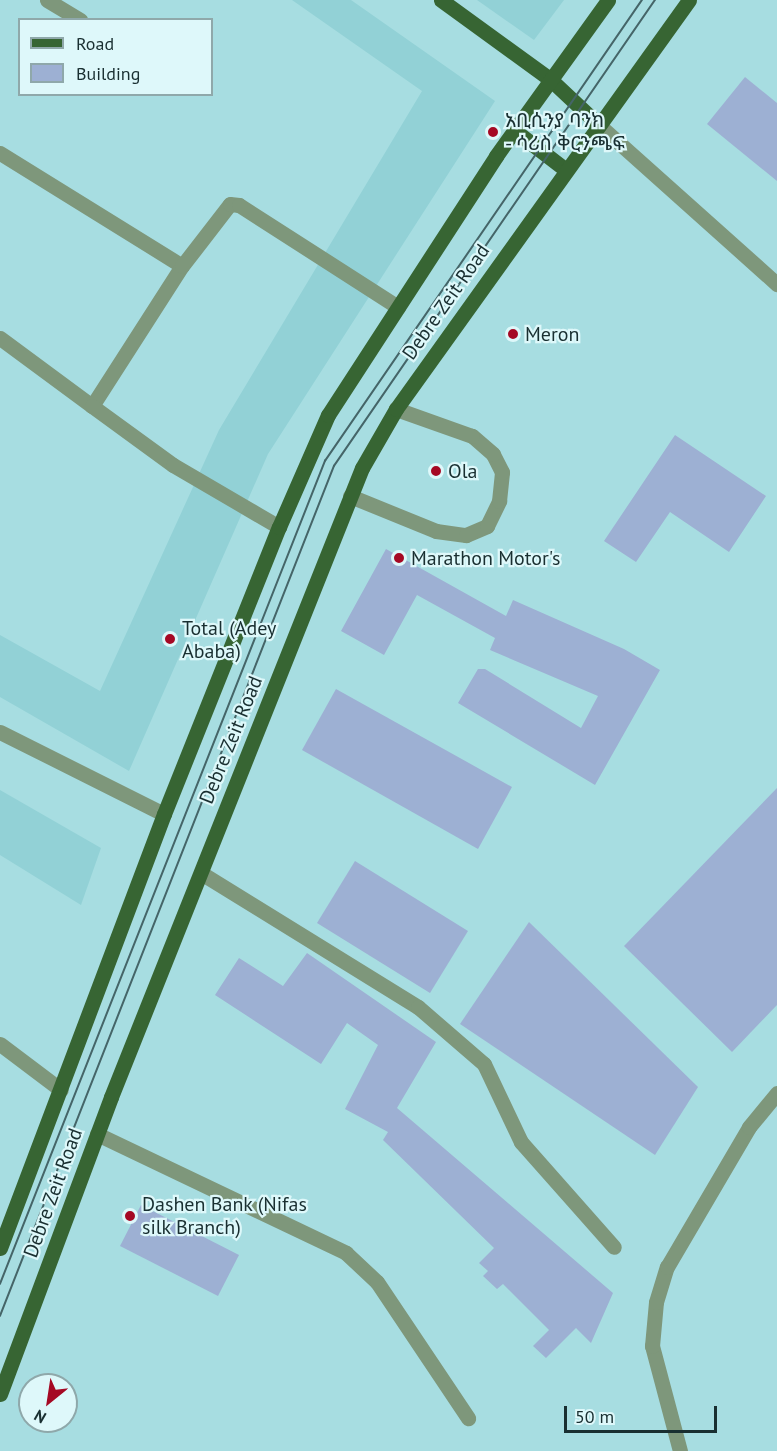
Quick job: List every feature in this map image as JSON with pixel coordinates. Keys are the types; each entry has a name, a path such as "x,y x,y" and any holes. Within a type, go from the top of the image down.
{"main road":[{"path":"441,0 550,80 598,125"},
{"name":"Debre Zeit Road","path":"0,1248 164,814 279,526 328,415 514,130 608,0"},
{"name":"Debre Zeit Road","path":"0,1394 98,1134 350,496 396,409 689,0"},
{"path":"514,130 566,170"}],"street":[{"path":"47,0 77,18"},
{"path":"598,125 777,284"},
{"path":"0,153 182,266"},
{"path":"92,406 182,266 230,204 239,205 398,307"},
{"path":"0,338 173,465 279,526"},
{"path":"350,496 436,531 466,535 487,526 499,501 502,472 493,454 472,436 396,409"},
{"path":"0,732 164,814"},
{"path":"201,873 418,1006 484,1064 521,1142 614,1247"},
{"path":"0,1044 61,1090"},
{"path":"680,1451 652,1346 656,1302 667,1267 749,1127 777,1093"},
{"path":"98,1134 346,1253 377,1282 468,1418"}],"shaded area":[{"path":"292,0 351,0 495,101 268,454 129,771 0,697 0,635 100,691 219,430 422,91"},
{"path":"477,0 564,0 534,40"},
{"path":"0,790 101,848 81,905 0,855"}],"building":[{"path":"745,77 777,103 777,181 707,124"},
{"path":"675,435 766,496 729,552 670,512 636,562 604,541"},
{"path":"386,549 506,616 513,600 624,649 660,670 595,785 458,703 478,669 485,669 581,728 598,696 490,650 495,638 417,595 384,655 341,631"},
{"path":"336,689 512,787 478,849 302,750"},
{"path":"777,788 777,1005 732,1052 624,946"},
{"path":"355,861 468,931 430,993 317,923"},
{"path":"529,922 698,1087 655,1155 460,1024"},
{"path":"307,953 436,1042 397,1108 613,1293 591,1343 576,1328 546,1358 533,1346 549,1330 503,1284 497,1289 483,1276 488,1271 479,1263 494,1248 383,1140 388,1132 345,1109 378,1045 347,1023 321,1064 215,995 239,958 283,986"},
{"path":"141,1205 239,1255 218,1296 120,1246"}],"tram line":[{"path":"0,1284 325,461 642,0"},
{"path":"0,1316 334,466 655,0"}],"place":[{"name":"አቢሲንያ ባንክ - ሳሪስ ቅርንጫፍ","path":"493,132"},
{"name":"Meron","path":"513,334"},
{"name":"Ola","path":"436,471"},
{"name":"Marathon Motor's","path":"399,558"},
{"name":"Total (Adey Ababa)","path":"170,639"},
{"name":"Dashen Bank (Nifas silk Branch)","path":"130,1216"}]}
